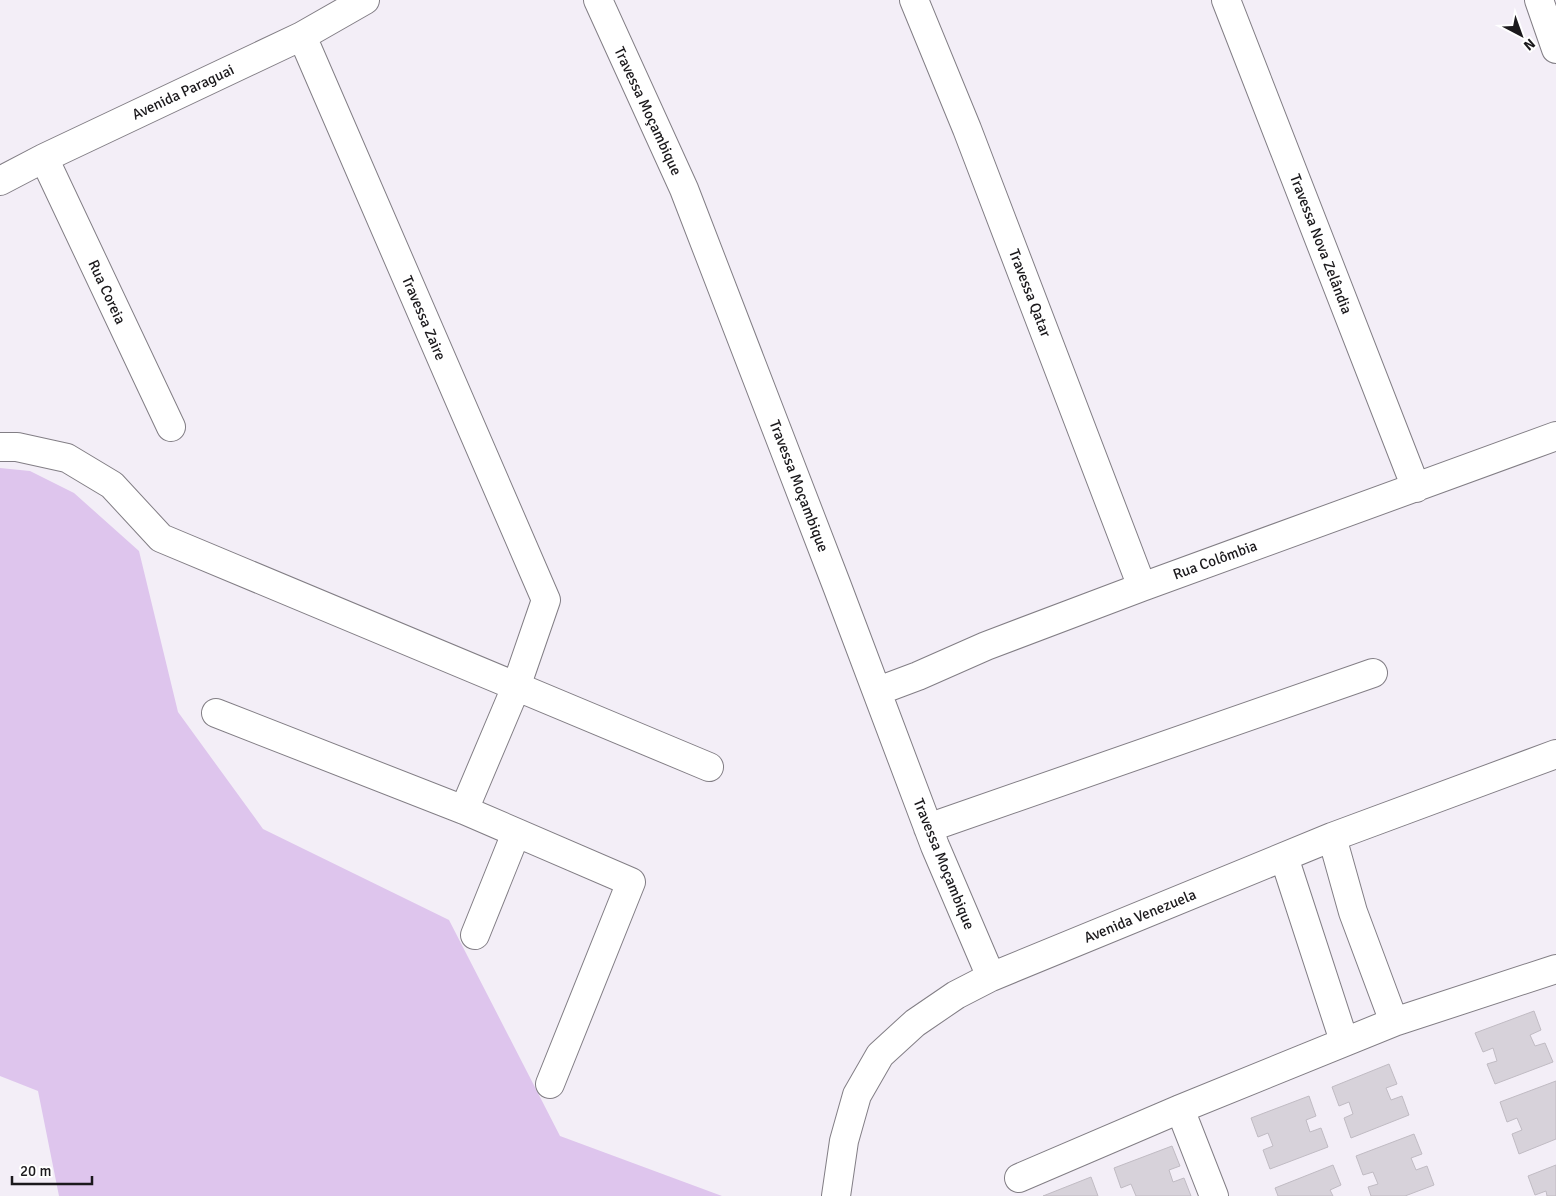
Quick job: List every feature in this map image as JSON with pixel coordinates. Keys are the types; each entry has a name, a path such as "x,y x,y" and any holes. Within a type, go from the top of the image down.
{"street":[{"name":"Avenida Paraguai","path":"0,180 302,36 365,0"},
{"name":"Travessa Moçambique","path":"598,0 684,189 878,691 928,828 991,977"},
{"name":"Travessa Qatar","path":"914,0 967,129 1142,587"},
{"name":"Travessa Nova Zelândia","path":"1226,0 1416,488"},
{"path":"1539,0 1556,49"},
{"name":"Travessa Zaire","path":"302,36 546,600 516,687"},
{"name":"Rua Coreia","path":"44,158 171,427"},
{"name":"Rua Colômbia","path":"878,691 918,676 986,646 1142,587 1556,436"},
{"path":"0,447 17,447 67,458 112,485 161,538 709,767"},
{"path":"928,828 1373,673"},
{"path":"464,810 516,687"},
{"path":"216,713 464,810 631,882 550,1084"},
{"name":"Avenida Venezuela","path":"836,1196 844,1141 857,1095 880,1055 915,1022 956,995 991,977 1332,837 1556,754"},
{"path":"475,935 516,833"},
{"path":"1332,837 1353,912 1394,1022"},
{"path":"1284,857 1344,1041"},
{"path":"1019,1178 1344,1041 1394,1022 1556,969"},
{"path":"1180,1109 1214,1196"}],"shaded area":[{"path":"0,468 30,471 74,493 139,551 178,712 263,829 449,920 560,1136 722,1196 59,1196 38,1091 0,1076"}],"building":[{"path":"1534,1011 1541,1030 1530,1035 1535,1046 1545,1043 1553,1062 1495,1084 1487,1064 1497,1061 1493,1048 1483,1052 1475,1033"},
{"path":"1389,1064 1397,1084 1386,1088 1391,1100 1402,1096 1409,1115 1351,1138 1344,1118 1353,1114 1349,1102 1339,1106 1332,1087"},
{"path":"1556,1081 1556,1139 1519,1154 1512,1134 1522,1130 1517,1118 1507,1122 1500,1102"},
{"path":"1309,1096 1316,1116 1306,1120 1310,1132 1321,1128 1328,1147 1270,1169 1263,1150 1273,1146 1268,1133 1258,1137 1251,1118"},
{"path":"1414,1134 1422,1154 1411,1158 1416,1170 1427,1166 1434,1185 1405,1196 1371,1196 1368,1187 1378,1184 1373,1172 1363,1175 1356,1156"},
{"path":"1172,1146 1180,1166 1169,1170 1173,1182 1184,1178 1191,1196 1136,1196 1131,1184 1121,1188 1114,1168"},
{"path":"1333,1165 1341,1185 1330,1190 1333,1196 1278,1196 1275,1188"},
{"path":"1556,1165 1556,1196 1547,1196 1546,1191 1535,1195 1528,1176"},
{"path":"1091,1177 1098,1196 1043,1196"}]}
